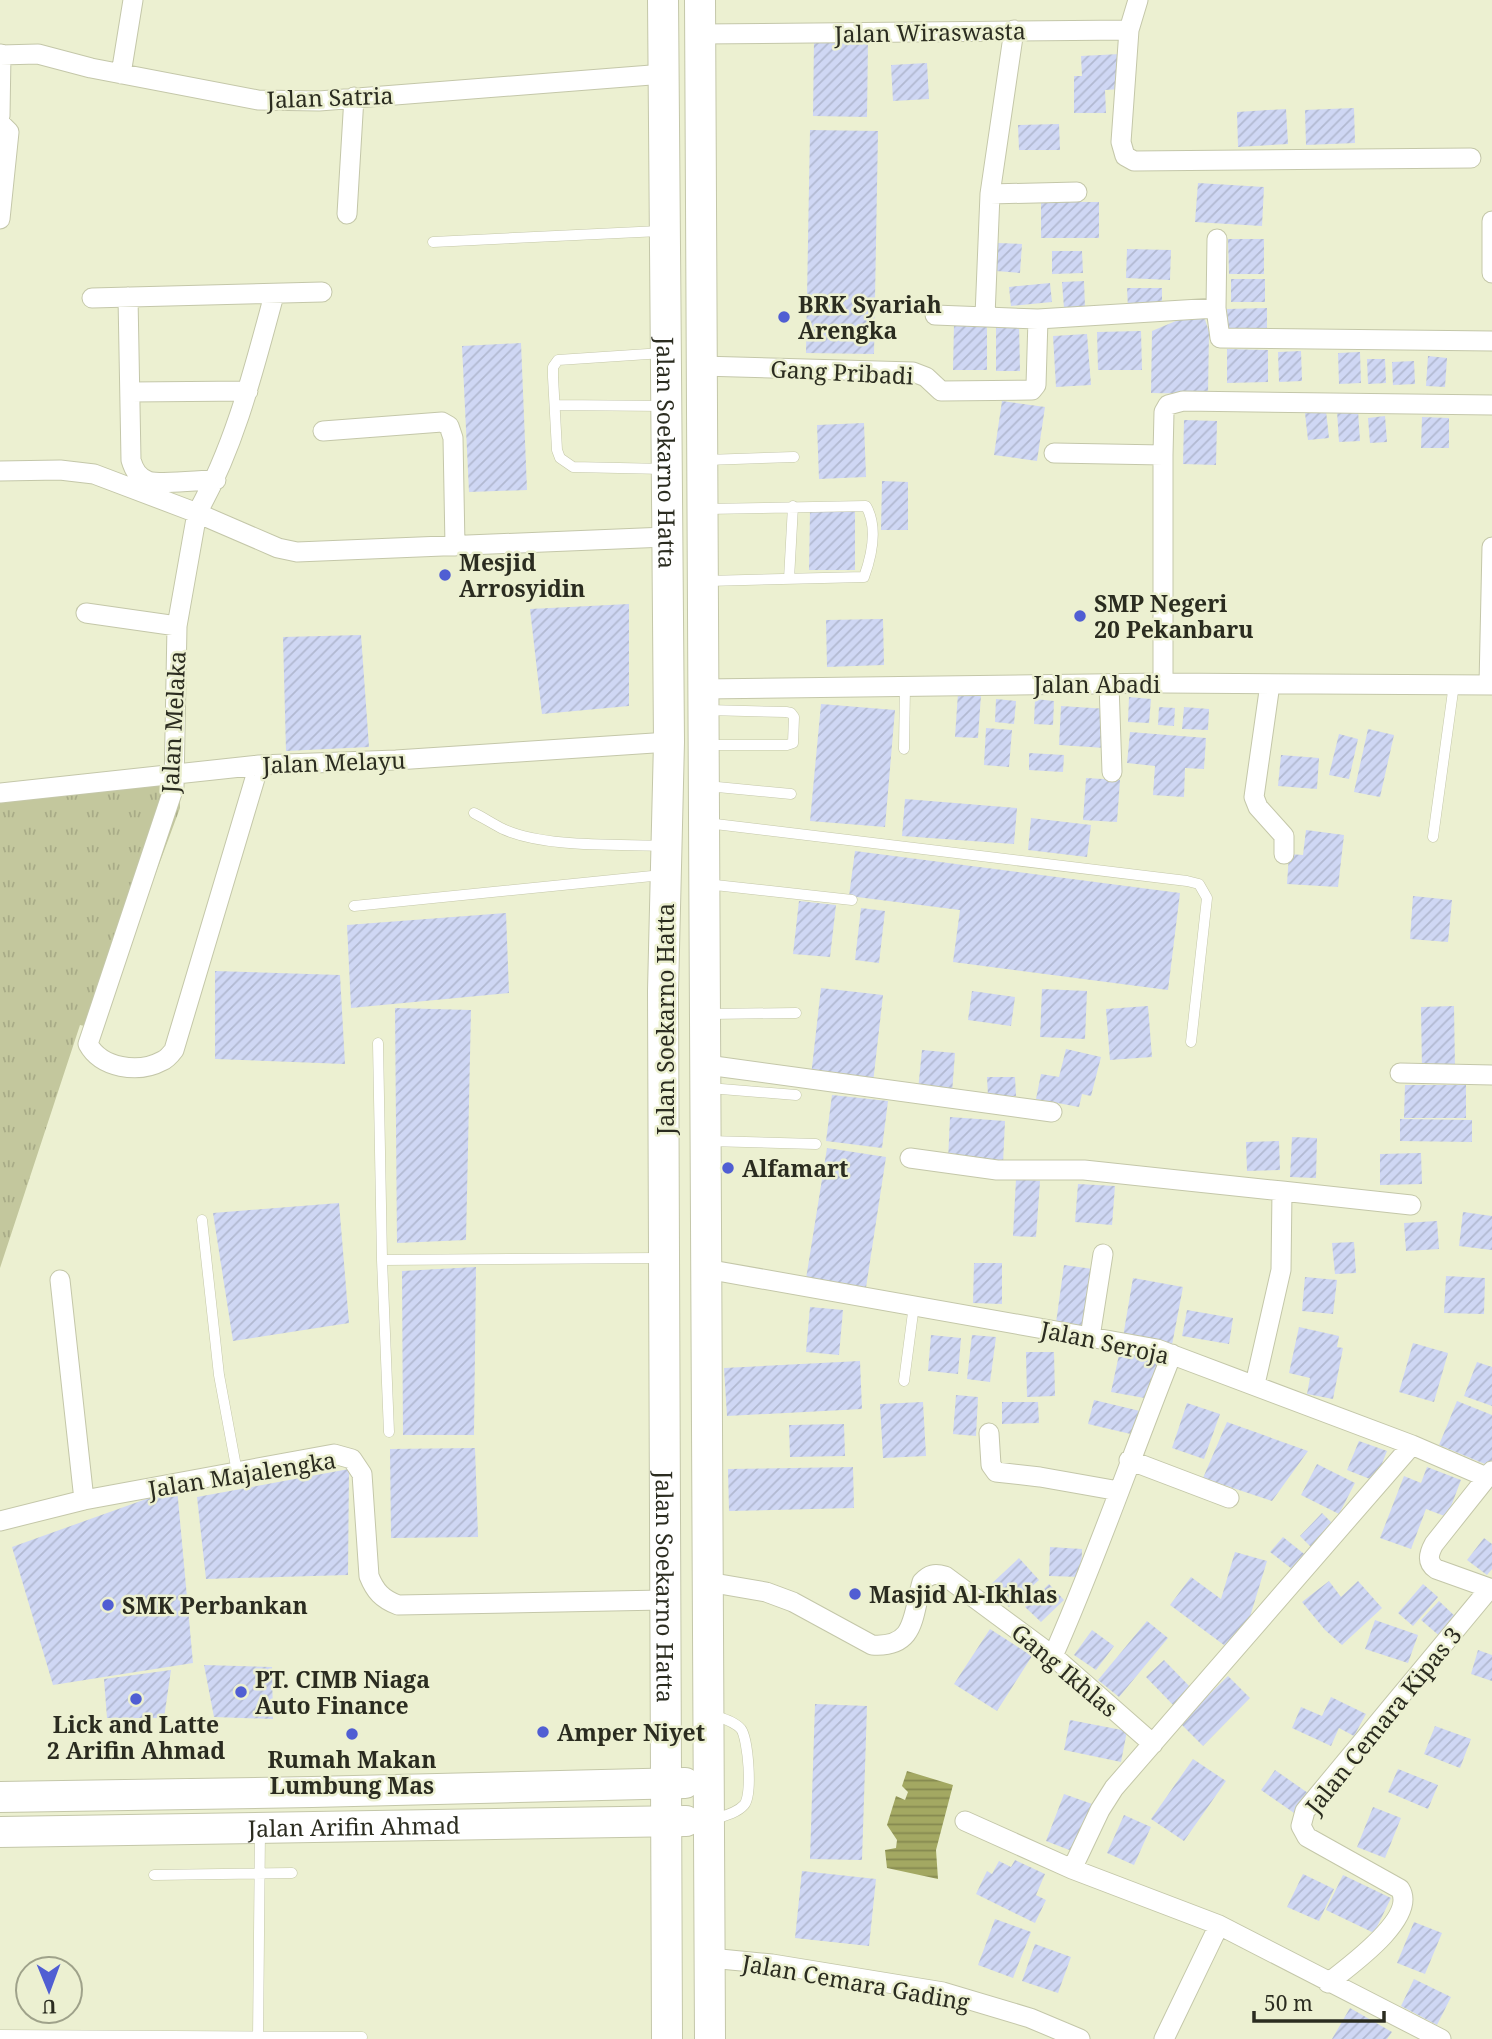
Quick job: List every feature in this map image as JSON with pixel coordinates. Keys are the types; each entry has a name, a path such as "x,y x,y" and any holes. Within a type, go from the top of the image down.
{"main road":[{"name":"Jalan Soekarno Hatta","path":"663,0 669,742 663,990 663,1601 667,2039"},
{"name":"Jalan Soekarno Hatta","path":"700,0 710,2039"},
{"path":"666,279 701,277"},
{"name":"Jalan Arifin Ahmad","path":"0,1797 708,1782"},
{"name":"Jalan Arifin Ahmad","path":"0,1832 708,1821"},
{"path":"667,1880 679,1872 690,1871 697,1873 708,1884"}],"street":[{"path":"121,74 133,0"},
{"path":"1138,0 1129,30 1121,142 1125,156 1134,161 1471,158"},
{"path":"985,316 990,194 1014,30"},
{"name":"Jalan Wiraswasta","path":"701,34 1129,30"},
{"path":"0,116 1,54"},
{"name":"Jalan Satria","path":"1,54 38,54 121,74 258,100 319,101 664,74"},
{"path":"347,214 354,97"},
{"path":"0,123 7,127 9,132 0,219"},
{"path":"990,194 1077,192"},
{"path":"1492,221 1492,273"},
{"path":"1217,239 1216,309 1220,338 1492,341"},
{"path":"92,298 322,292"},
{"name":"Jalan Melaka","path":"259,765 174,1050 164,1061 132,1068 105,1062 93,1054 88,1044 171,797 175,773 177,626 197,513 216,480 248,391 274,295"},
{"path":"128,297 131,460 136,473 150,482 216,480"},
{"path":"935,315 1038,319 1216,309"},
{"name":"Gang Pribadi","path":"701,366 913,372 926,377 941,391 1031,390 1036,385 1038,319"},
{"path":"131,393 248,391"},
{"path":"1163,683 1163,455 1164,412 1168,405 1174,401 1492,405"},
{"path":"323,431 442,422 449,426 453,438 455,546"},
{"path":"1054,453 1163,455"},
{"path":"0,471 60,470 94,474 197,513 278,548 297,552 666,537"},
{"path":"1491,685 1492,547"},
{"path":"86,612 177,626"},
{"path":"1109,684 1112,772"},
{"path":"1270,684 1254,797 1258,807 1284,836 1284,854"},
{"name":"Jalan Abadi","path":"703,699 905,685 1491,685"},
{"name":"Jalan Melayu","path":"0,793 259,765 396,760 669,742"},
{"path":"1400,1073 1492,1075"},
{"path":"707,1076 1052,1112"},
{"path":"910,1158 997,1170 1084,1170 1411,1205"},
{"path":"1255,1384 1281,1270 1282,1191"},
{"path":"1090,1337 1103,1254"},
{"name":"Jalan Seroja","path":"706,1269 1157,1349 1412,1445 1487,1483"},
{"path":"60,1280 84,1500"},
{"path":"1053,1656 1087,1577 1129,1460 1172,1354"},
{"path":"989,1433 991,1465 996,1472 1119,1490"},
{"path":"1072,1869 1100,1810 1114,1788 1412,1445"},
{"name":"Jalan Majalengka","path":"0,1521 84,1500 334,1454 352,1459 362,1474 369,1576 374,1590 387,1601 398,1605 663,1601"},
{"path":"1129,1460 1229,1498"},
{"name":"Jalan Cemara Kipas 3","path":"1328,1983 1380,1940 1403,1907 1404,1900 1400,1889 1307,1837 1301,1826 1305,1811 1491,1589 1436,1569 1429,1561 1434,1544 1487,1483"},
{"name":"Gang Ikhlas","path":"708,1581 766,1592 793,1602 872,1645 886,1646 898,1643 907,1635 922,1582 927,1577 939,1574 945,1576 1053,1656 1153,1744"},
{"path":"965,1821 1072,1869 1219,1925 1441,2039"},
{"path":"1164,2039 1219,1925"},
{"name":"Jalan Cemara Gading","path":"710,1958 772,1964 943,1992 1030,2018 1080,2039"}],"lane":[{"path":"433,242 664,230"},
{"path":"665,469 573,467 560,458 557,450 553,367 558,360 666,353"},
{"path":"555,405 665,407"},
{"path":"702,460 794,457"},
{"path":"789,579 793,506"},
{"path":"702,509 866,506 871,515 872,555 864,577 703,581"},
{"path":"1433,837 1454,684"},
{"path":"904,749 905,685"},
{"path":"703,699 786,712 794,717 793,743 787,745 703,745"},
{"path":"703,786 792,794"},
{"path":"474,813 503,829 528,837 666,860"},
{"path":"703,822 1199,884 1207,898 1191,1042"},
{"path":"354,906 666,860"},
{"path":"704,884 852,900"},
{"path":"706,1014 796,1013"},
{"path":"378,1043 382,1260 389,1432"},
{"path":"707,1076 796,1095"},
{"path":"706,1141 816,1144"},
{"path":"202,1220 219,1375 237,1473"},
{"path":"382,1260 664,1258"},
{"path":"904,1381 914,1305"},
{"path":"708,1712 738,1726 746,1737 749,1796 744,1805 731,1813 708,1821"},
{"path":"258,2038 260,1829"},
{"path":"154,1875 292,1873"},
{"path":"0,2035 362,2037"}],"green space":[{"path":"180,776 180,808 98,1029 80,1025 0,1268 0,798"}],"shaded area":[{"path":"907,1771 953,1785 936,1850 938,1879 887,1868 885,1850 896,1848 897,1840 887,1825 896,1796 905,1800 908,1792 902,1786"}],"building":[{"path":"814,39 868,40 867,117 813,116"},
{"path":"1120,54 1122,89 1105,90 1106,113 1074,113 1074,76 1082,76 1081,56"},
{"path":"927,63 929,99 893,101 891,65"},
{"path":"1354,108 1355,143 1306,145 1305,110"},
{"path":"1286,109 1288,144 1238,147 1237,112"},
{"path":"1059,124 1060,150 1019,150 1018,125"},
{"path":"810,130 878,131 874,354 806,353"},
{"path":"1198,183 1264,187 1262,226 1195,222"},
{"path":"1041,202 1099,202 1099,238 1041,238"},
{"path":"1228,239 1264,239 1264,274 1229,274"},
{"path":"998,243 1022,244 1020,273 996,271"},
{"path":"1127,249 1171,250 1170,280 1126,278"},
{"path":"1052,251 1082,251 1083,273 1052,274"},
{"path":"1231,279 1265,279 1265,302 1231,302"},
{"path":"1084,281 1085,307 1064,308 1062,282"},
{"path":"1050,283 1052,302 1011,306 1009,287"},
{"path":"1127,288 1162,288 1162,308 1128,308"},
{"path":"1267,308 1267,334 1228,335 1227,309"},
{"path":"1202,310 1209,332 1208,394 1151,393 1152,331"},
{"path":"954,324 987,325 987,370 953,370"},
{"path":"996,324 1019,324 1020,371 996,371"},
{"path":"1141,331 1142,370 1098,370 1097,332"},
{"path":"1087,334 1091,385 1056,387 1053,336"},
{"path":"521,343 527,490 469,492 462,346"},
{"path":"1227,349 1268,350 1268,382 1227,383"},
{"path":"1301,351 1302,381 1279,382 1278,352"},
{"path":"1360,352 1361,383 1339,384 1338,353"},
{"path":"1428,356 1447,358 1445,387 1426,386"},
{"path":"1367,359 1385,359 1386,383 1368,384"},
{"path":"1414,361 1415,384 1393,385 1392,362"},
{"path":"1002,401 1045,407 1037,461 994,455"},
{"path":"1358,410 1360,441 1339,442 1337,411"},
{"path":"1326,411 1329,438 1308,440 1305,413"},
{"path":"1385,416 1387,442 1370,443 1368,418"},
{"path":"1422,417 1449,418 1449,448 1421,448"},
{"path":"1184,420 1217,421 1216,465 1183,464"},
{"path":"864,423 866,477 819,479 817,425"},
{"path":"882,481 908,482 908,530 881,530"},
{"path":"855,508 855,570 809,570 810,510"},
{"path":"629,604 629,706 542,714 530,609"},
{"path":"883,619 884,665 827,667 826,620"},
{"path":"361,635 369,747 286,751 283,637"},
{"path":"958,693 981,695 978,738 955,737"},
{"path":"1129,697 1151,699 1149,723 1128,722"},
{"path":"996,699 1016,701 1014,724 995,722"},
{"path":"1035,699 1054,701 1053,725 1034,724"},
{"path":"821,704 895,710 885,827 810,821"},
{"path":"1061,706 1108,709 1105,748 1059,745"},
{"path":"1159,707 1175,708 1174,726 1158,725"},
{"path":"1184,707 1209,709 1208,730 1182,729"},
{"path":"986,728 1012,730 1009,767 984,765"},
{"path":"1368,729 1394,735 1380,797 1354,792"},
{"path":"1130,732 1206,738 1204,769 1185,768 1184,797 1153,795 1155,766 1127,763"},
{"path":"1339,734 1358,739 1349,779 1329,775"},
{"path":"1029,753 1064,755 1063,772 1029,770"},
{"path":"1281,755 1319,758 1317,789 1278,786"},
{"path":"1086,778 1120,780 1117,822 1083,820"},
{"path":"905,799 1017,808 1014,844 902,836"},
{"path":"1031,818 1091,825 1087,857 1028,850"},
{"path":"1306,830 1344,835 1338,887 1287,884 1289,854 1303,855"},
{"path":"855,851 1180,893 1168,990 953,962 960,910 849,896"},
{"path":"1413,896 1452,900 1448,942 1410,939"},
{"path":"799,901 836,905 830,957 793,954"},
{"path":"861,908 885,911 879,963 855,960"},
{"path":"506,913 509,993 351,1008 347,925"},
{"path":"215,971 340,975 345,1064 215,1059"},
{"path":"821,988 883,995 873,1083 811,1076"},
{"path":"1042,989 1087,991 1085,1039 1040,1037"},
{"path":"972,991 1015,997 1011,1026 968,1020"},
{"path":"1148,1006 1152,1057 1110,1060 1106,1009"},
{"path":"1454,1006 1455,1069 1422,1070 1421,1007"},
{"path":"395,1008 471,1010 466,1240 397,1243"},
{"path":"1066,1049 1101,1057 1091,1096 1082,1094 1079,1107 1036,1099 1041,1074 1059,1077"},
{"path":"922,1050 955,1053 952,1093 918,1090"},
{"path":"987,1077 1015,1077 1016,1096 988,1096"},
{"path":"1405,1085 1466,1085 1466,1118 1404,1118"},
{"path":"832,1095 888,1101 882,1148 826,1141"},
{"path":"950,1117 1005,1121 1003,1164 948,1161"},
{"path":"1400,1119 1472,1120 1472,1142 1400,1141"},
{"path":"1292,1137 1317,1138 1316,1178 1290,1177"},
{"path":"1279,1141 1280,1170 1247,1171 1246,1142"},
{"path":"827,1148 886,1157 865,1294 805,1285"},
{"path":"1421,1153 1422,1184 1380,1185 1380,1154"},
{"path":"1016,1179 1040,1181 1036,1237 1013,1236"},
{"path":"1078,1184 1115,1186 1112,1225 1075,1222"},
{"path":"339,1203 349,1323 233,1341 213,1213"},
{"path":"1463,1212 1492,1216 1492,1250 1459,1246"},
{"path":"1437,1221 1439,1249 1406,1251 1404,1223"},
{"path":"1354,1242 1356,1273 1335,1274 1332,1243"},
{"path":"974,1263 1002,1263 1002,1304 973,1303"},
{"path":"1064,1265 1100,1270 1091,1328 1056,1323"},
{"path":"476,1267 474,1435 403,1435 402,1271"},
{"path":"1446,1276 1485,1278 1484,1314 1444,1313"},
{"path":"1305,1277 1337,1280 1333,1314 1302,1311"},
{"path":"1133,1278 1183,1287 1172,1345 1123,1337"},
{"path":"810,1307 843,1310 839,1355 806,1352"},
{"path":"1187,1310 1233,1318 1229,1344 1182,1336"},
{"path":"1299,1327 1339,1336 1337,1347 1343,1348 1333,1399 1307,1394 1310,1378 1289,1373"},
{"path":"931,1335 961,1338 958,1374 928,1371"},
{"path":"972,1335 996,1337 990,1382 967,1379"},
{"path":"1413,1343 1448,1353 1434,1402 1399,1392"},
{"path":"1120,1350 1158,1358 1150,1399 1111,1392"},
{"path":"1026,1352 1054,1352 1055,1396 1027,1397"},
{"path":"860,1361 862,1409 727,1416 724,1368"},
{"path":"1477,1362 1492,1367 1492,1406 1464,1396"},
{"path":"956,1395 978,1397 976,1436 953,1434"},
{"path":"1094,1400 1140,1411 1135,1435 1088,1424"},
{"path":"1457,1401 1492,1415 1492,1467 1439,1445"},
{"path":"923,1402 926,1456 883,1458 880,1404"},
{"path":"1002,1402 1038,1402 1039,1423 1002,1424"},
{"path":"1187,1403 1220,1414 1204,1459 1172,1448"},
{"path":"1227,1422 1308,1451 1272,1501 1203,1478"},
{"path":"844,1424 845,1456 790,1457 789,1425"},
{"path":"1359,1441 1387,1451 1375,1481 1347,1470"},
{"path":"475,1448 478,1537 391,1538 390,1449"},
{"path":"1317,1464 1355,1483 1339,1514 1301,1495"},
{"path":"853,1467 854,1508 729,1511 728,1469"},
{"path":"1427,1467 1461,1480 1447,1517 1426,1509 1411,1549 1380,1538 1404,1476 1421,1483"},
{"path":"349,1469 348,1575 206,1579 197,1497"},
{"name":"SMK Perbankan","path":"177,1488 193,1663 53,1685 12,1547"},
{"path":"1322,1513 1337,1528 1315,1551 1300,1536"},
{"path":"1283,1537 1308,1557 1296,1572 1270,1552"},
{"path":"1484,1538 1492,1544 1492,1569 1487,1575 1467,1560"},
{"path":"1050,1547 1082,1549 1081,1577 1049,1576"},
{"path":"1235,1552 1267,1561 1249,1620 1228,1648 1170,1605 1191,1577 1221,1599"},
{"path":"1019,1558 1039,1580 1009,1607 989,1586"},
{"path":"1329,1581 1341,1597 1358,1581 1382,1608 1342,1645 1325,1630 1302,1602"},
{"path":"1049,1584 1064,1600 1041,1622 1025,1607"},
{"path":"1423,1584 1438,1597 1413,1626 1398,1613"},
{"path":"1439,1601 1459,1620 1442,1638 1421,1620"},
{"path":"1375,1620 1418,1635 1408,1663 1365,1649"},
{"path":"1147,1621 1168,1638 1119,1697 1098,1680"},
{"path":"990,1629 1032,1656 997,1711 954,1684"},
{"path":"1092,1630 1114,1646 1096,1670 1074,1655"},
{"path":"1478,1650 1492,1655 1492,1681 1471,1674"},
{"path":"1164,1660 1193,1690 1175,1707 1146,1677"},
{"name":"PT. CIMB Niaga Auto Finance","path":"204,1665 272,1667 273,1719 214,1717"},
{"name":"Lick and Latte 2 Arifin Ahmad","path":"171,1670 164,1718 107,1718 104,1679"},
{"path":"1228,1676 1250,1698 1203,1746 1180,1723"},
{"path":"1331,1697 1366,1714 1354,1736 1339,1728 1331,1746 1292,1728 1301,1707 1322,1716"},
{"path":"815,1704 867,1706 862,1860 810,1859"},
{"path":"1070,1720 1127,1731 1121,1762 1064,1750"},
{"path":"1435,1726 1471,1739 1460,1768 1424,1754"},
{"path":"1193,1759 1226,1781 1184,1841 1151,1819"},
{"path":"1398,1769 1438,1785 1428,1809 1388,1792"},
{"path":"1275,1770 1308,1793 1294,1813 1261,1790"},
{"path":"1064,1794 1095,1805 1077,1853 1046,1841"},
{"path":"1373,1807 1401,1818 1385,1858 1357,1847"},
{"path":"1124,1815 1151,1827 1134,1865 1107,1853"},
{"path":"1015,1860 1045,1874 1036,1895 1046,1900 1035,1923 976,1894 987,1871 992,1874 999,1861 1011,1867"},
{"path":"802,1871 876,1879 869,1946 795,1938"},
{"path":"1303,1874 1334,1889 1319,1921 1287,1907"},
{"path":"1343,1875 1391,1898 1374,1933 1326,1910"},
{"path":"995,1919 1031,1932 1013,1978 978,1965"},
{"path":"1414,1922 1442,1933 1425,1974 1397,1963"},
{"path":"1035,1944 1071,1957 1058,1993 1022,1981"},
{"path":"1414,1979 1451,1997 1437,2025 1401,2006"},
{"path":"1350,2008 1392,2032 1387,2039 1332,2039"}],"place":[{"name":"BRK Syariah Arengka","path":"784,317"},
{"name":"Mesjid Arrosyidin","path":"445,575"},
{"name":"SMP Negeri 20 Pekanbaru","path":"1080,616"},
{"name":"Alfamart","path":"728,1168"},
{"name":"Masjid Al-Ikhlas","path":"855,1594"},
{"name":"SMK Perbankan","path":"108,1605"},
{"name":"PT. CIMB Niaga Auto Finance","path":"241,1692"},
{"name":"Lick and Latte 2 Arifin Ahmad","path":"136,1699"},
{"name":"Amper Niyet","path":"543,1732"},
{"name":"Rumah Makan Lumbung Mas","path":"352,1734"}]}
